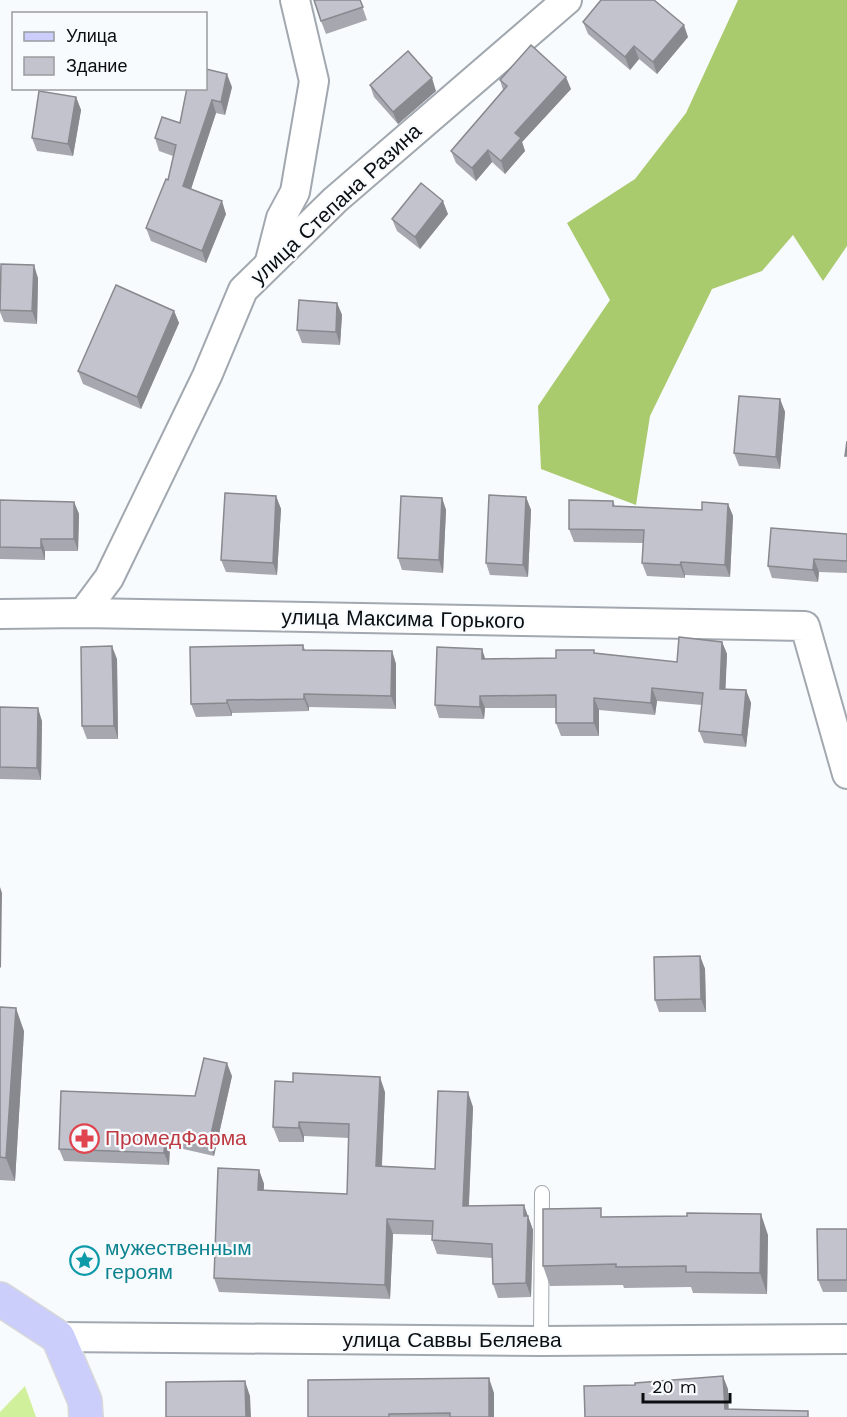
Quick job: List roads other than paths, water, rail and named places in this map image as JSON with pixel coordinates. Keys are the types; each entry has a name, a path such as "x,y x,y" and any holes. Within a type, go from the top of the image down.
{"main road":[{"path":"0,1299 58,1336 85,1401 86,1417"}],"street":[{"path":"270,261 281,218 296,192 314,81 295,0"},
{"name":"улица Степана Разина","path":"83,613 109,578 207,376 243,290 270,261 335,200 567,0"},
{"name":"улица Максима Горького","path":"0,614 83,613 805,626 847,774"},
{"name":"улица Саввы Беляева","path":"58,1336 541,1341 847,1339"}],"lane":[{"path":"541,1341 542,1193"}],"place":[{"name":"ПромедФарма","path":"84,1138"},
{"name":"мужественным героям","path":"84,1260"}]}
